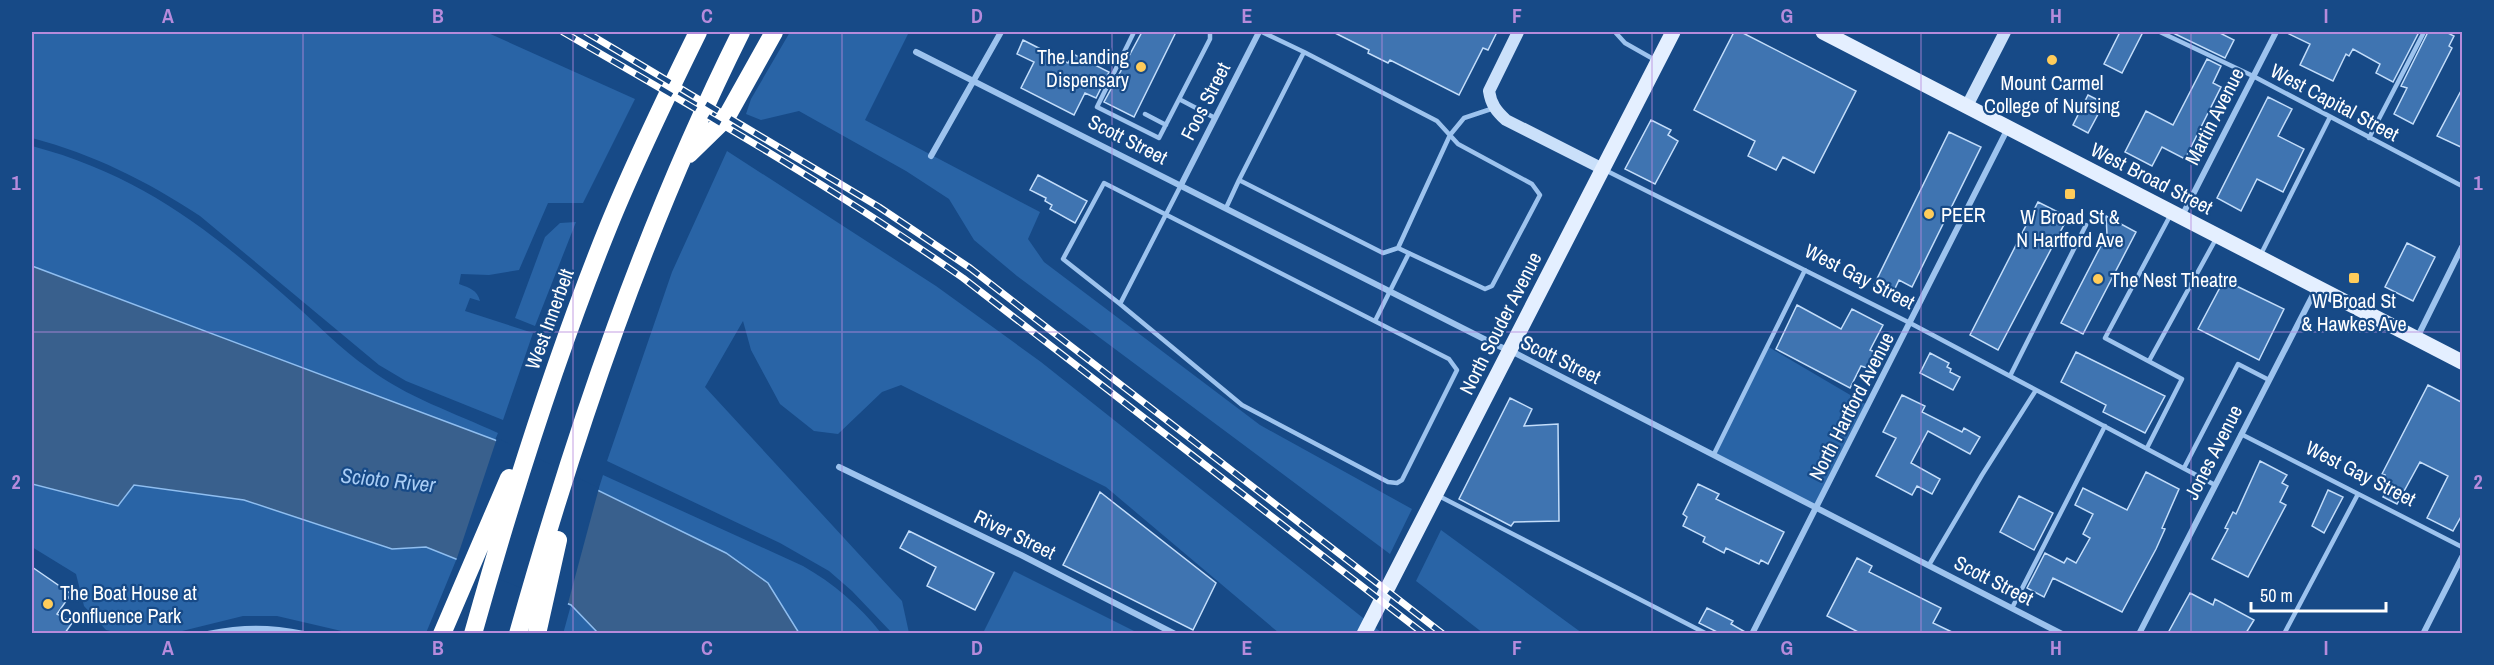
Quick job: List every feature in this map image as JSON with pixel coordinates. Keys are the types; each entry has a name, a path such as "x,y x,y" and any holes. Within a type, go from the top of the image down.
{"highway":[{"name":"West Innerbelt","path":"473,633 546,393 609,226 642,148 698,32"},
{"path":"518,633 586,415 630,287 680,164 741,32"},
{"path":"680,164 726,117 774,32"},
{"path":"441,633 546,393"},
{"path":"537,633 586,415"}],"main road":[{"name":"North Souder Avenue","path":"1364,633 1672,32"},
{"name":"West Broad Street","path":"1823,32 2463,362"}],"street":[{"path":"931,156 1001,32"},
{"name":"Foos Street","path":"1181,185 1261,32"},
{"path":"1492,105 1489,91 1492,80 1518,32"},
{"path":"1967,106 2005,32"},
{"name":"Martin Avenue","path":"2177,214 2276,32"},
{"name":"Scott Street","path":"916,52 1714,454 2062,633"},
{"name":"West Gay Street","path":"1492,105 1506,120 1603,169"},
{"name":"North Hartford Avenue","path":"1752,633 1818,507 2008,127"},
{"path":"2417,338 2463,247"},
{"name":"Jones Avenue","path":"2139,633 2317,287"},
{"name":"River Street","path":"839,466 1175,633"},
{"path":"2423,633 2463,556"},
{"path":"208,633 243,627 276,628 304,633"}],"lane":[{"path":"1134,32 1097,107 1159,138 1210,39 1210,32"},
{"path":"1239,180 1383,253 1398,248 1485,289 1492,286 1540,195 1532,184 1458,144 1437,122 1261,32"},
{"path":"1615,32 1625,43 1658,61"},
{"name":"West Capital Street","path":"2160,32 2253,76 2463,186"},
{"path":"2369,138 2424,32"},
{"path":"1226,208 1304,52"},
{"path":"1179,99 1215,118"},
{"path":"1398,248 1450,135 1464,118 1492,105"},
{"path":"1145,114 1166,125"},
{"path":"2260,256 2330,117"},
{"name":"West Gay Street","path":"1603,169 1911,323 2216,485"},
{"path":"1104,183 1166,215 1449,359 1457,370 1401,480 1397,483 1388,482 1242,405 1063,259 1104,183"},
{"path":"1120,304 1181,185"},
{"path":"2147,448 2182,380 2105,338 2177,214"},
{"path":"2010,376 2086,225"},
{"path":"2149,361 2218,235"},
{"path":"1375,321 1409,253"},
{"path":"1714,454 1805,270"},
{"path":"2184,468 2238,364 2269,380"},
{"path":"1929,565 2036,390"},
{"path":"2012,608 2105,426"},
{"name":"West Gay Street","path":"2241,434 2463,547"},
{"path":"1436,494 1707,633"},
{"path":"2284,633 2358,494"}],"shaded area":[{"path":"32,32 486,32 635,99 583,203 548,203 519,270 489,275 461,274 459,284 475,292 480,301 470,298 465,311 533,333 503,420 406,381 379,365 200,216 180,203 98,160 32,138"},
{"path":"790,32 909,32 865,120 1040,212 1028,239 1044,262 1260,425 1412,509 1390,554 1017,276 974,240 949,199 906,171 799,111 761,120 746,114 751,99"},
{"path":"32,146 107,172 172,208 233,252 358,361 398,388 498,433 495,440 32,266"},
{"path":"727,151 936,286 1041,362 1382,633 1279,633 1106,487 901,385 882,392 838,434 814,431 780,404 751,350 743,321 705,387 902,601 909,633 892,633 852,591 829,571 780,543 607,461 672,272"},
{"path":"576,222 535,326 515,318 545,237 560,223"},
{"path":"1767,346 1869,406 1818,507 1714,454"},
{"path":"603,475 803,566 845,596 881,633 799,633 768,583 726,553 598,491"},
{"path":"32,484 118,506 134,485 244,500 391,549 426,547 457,558 426,633 350,633 277,616 243,616 174,633 119,633 106,630 84,606 76,574 32,547"},
{"path":"1441,530 1582,633 1483,633 1416,581"},
{"path":"1014,571 1138,633 983,633"},
{"path":"571,605 598,633 563,634"}],"water":[{"name":"Scioto River","path":"32,266 495,440 726,553 768,583 799,633 598,633 571,605 426,547 392,549 244,500 134,485 118,506 32,484"}],"pier":[{"path":"497,438 599,488 567,607 456,561"}],"building":[{"name":"The Landing Dispensary","path":"1142,32 1176,32 1134,117 1104,102"},
{"path":"1333,32 1497,32 1488,50 1483,48 1459,95 1390,60 1388,63 1368,53 1369,50"},
{"path":"1734,32 1741,32 1856,91 1814,173 1783,157 1776,170 1748,156 1755,141 1694,110"},
{"path":"2120,32 2143,32 2122,73 2104,64"},
{"path":"2171,32 2218,32 2234,40 2225,58"},
{"path":"2285,32 2419,32 2393,82 2376,73 2380,64 2353,49 2349,56 2346,54 2333,81 2300,65 2310,44"},
{"path":"2428,32 2446,32 2454,36 2449,46 2452,48 2413,124 2394,114 2407,88 2401,86"},
{"path":"1023,40 1068,63 1073,54 1109,72 1096,98 1085,93 1074,115 1021,88 1034,62 1017,54"},
{"path":"2207,59 2221,66 2213,83 2221,87 2185,159 2162,147 2152,166 2125,152 2146,111 2173,125"},
{"path":"2463,87 2463,148 2437,136"},
{"path":"2088,95 2104,103 2088,133 2073,125"},
{"path":"2268,97 2292,109 2278,136 2304,149 2283,192 2257,179 2241,211 2217,198"},
{"path":"1651,120 1671,130 1668,135 1678,141 1655,184 1625,169"},
{"name":"PEER","path":"1949,132 1981,147 1912,287 1899,280 1891,297 1873,287"},
{"path":"1038,175 1087,201 1075,223 1050,209 1052,205 1045,201 1046,198 1030,190"},
{"path":"2038,202 2068,217 1998,350 1970,335"},
{"name":"The Nest Theatre","path":"2106,216 2136,232 2083,334 2061,323 2107,234"},
{"path":"2407,243 2435,257 2413,301 2385,287"},
{"path":"2224,280 2284,309 2259,360 2198,329"},
{"path":"1797,305 1841,329 1852,309 1883,325 1870,350 1875,352 1867,368 1861,366 1850,388 1776,349"},
{"path":"2076,352 2165,396 2145,433 2103,412 2106,405 2061,382"},
{"path":"1930,353 1949,363 1947,367 1951,369 1950,372 1960,377 1953,390 1920,373"},
{"path":"2428,385 2463,403 2463,513 2453,531 2427,518 2448,476 2420,462 2397,504 2383,497 2389,486 2381,482 2385,475 2382,474"},
{"path":"1902,395 1925,406 1922,412 1962,432 1964,428 1980,437 1970,454 1928,431 1911,463 1940,479 1932,494 1917,486 1912,495 1876,476 1896,438 1883,432"},
{"path":"1510,398 1532,409 1524,426 1558,424 1559,521 1514,522 1511,526 1459,499"},
{"path":"2260,461 2287,475 2282,483 2288,486 2280,502 2286,505 2248,577 2212,559 2228,529 2225,528 2233,512 2236,514"},
{"path":"2146,472 2179,489 2162,528 2165,529 2156,549 2122,612 2053,578 2044,597 2027,588 2045,553 2064,563 2067,558 2076,563 2090,538 2083,534 2093,514 2075,505 2083,488 2127,510"},
{"path":"1698,484 1719,494 1716,499 1784,532 1768,564 1761,560 1759,564 1726,548 1724,553 1703,542 1705,537 1683,526 1687,517 1683,514"},
{"path":"2328,490 2343,497 2324,533 2312,526"},
{"path":"1100,492 1216,583 1193,630 1063,565"},
{"path":"2019,496 2053,513 2034,550 2000,532"},
{"path":"909,531 994,573 975,610 927,586 936,567 900,548"},
{"path":"1857,558 1872,566 1869,572 1941,608 1933,623 1954,633 1860,633 1827,616"},
{"name":"The Boat House at Confluence Park","path":"32,567 71,594 57,614 72,623 65,633 32,633"},
{"path":"2190,593 2213,605 2215,599 2254,620 2246,633 2168,633"},
{"path":"1707,608 1733,621 1731,624 1747,633 1719,633 1699,623"}],"railway":[{"path":"563,32 816,181 963,278 1424,634"},
{"path":"586,32 879,207 970,268 1443,634"}],"place":[{"name":"Mount Carmel College of Nursing","path":"2052,60"},
{"name":"The Landing Dispensary","path":"1141,67"},
{"name":"W Broad St & N Hartford Ave","path":"2070,194"},
{"name":"PEER","path":"1929,214"},
{"name":"W Broad St & Hawkes Ave","path":"2354,278"},
{"name":"The Nest Theatre","path":"2098,279"},
{"name":"The Boat House at Confluence Park","path":"48,604"}]}
